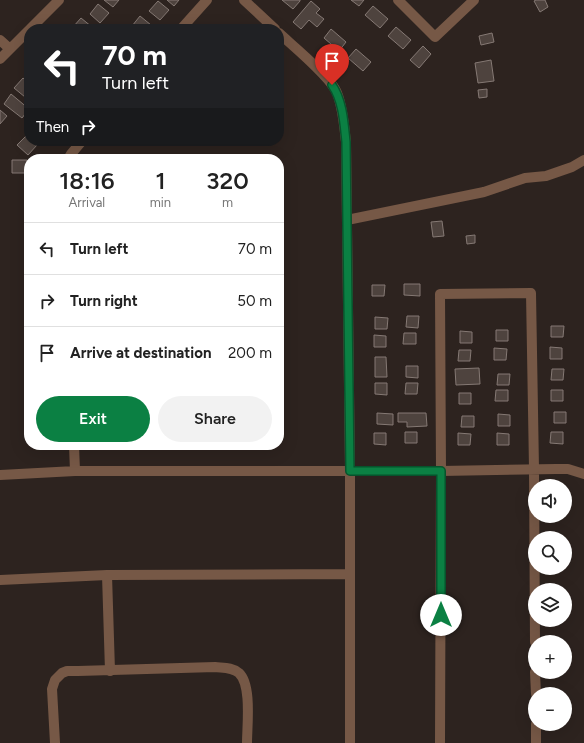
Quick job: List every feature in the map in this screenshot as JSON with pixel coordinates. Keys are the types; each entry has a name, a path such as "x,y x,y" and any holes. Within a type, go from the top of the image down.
{"street":[{"path":"34,24 59,0"},
{"path":"185,24 207,0"},
{"path":"244,0 270,24"},
{"path":"398,0 435,37 474,0"},
{"path":"0,59 24,34"},
{"path":"284,38 326,78 336,92 344,121 347,220 350,471 350,743"},
{"path":"0,40 10,49"},
{"path":"71,154 78,146"},
{"path":"347,220 484,192 525,178 546,176 572,167 584,160"},
{"path":"440,743 440,294 530,292 534,469 535,635"},
{"path":"74,450 75,471"},
{"path":"0,475 75,471 441,471 534,469 568,469 584,474"},
{"path":"0,580 107,575 350,574"},
{"path":"107,575 110,671"},
{"path":"55,743 52,689 56,680 67,671 215,667 230,668 239,673 245,682 247,698 247,743"},
{"path":"536,731 536,743"}],"building":[{"path":"104,0 119,0 113,7"},
{"path":"167,0 179,0 174,6"},
{"path":"282,0 300,0 300,1 293,9"},
{"path":"351,0 364,0 359,6"},
{"path":"545,0 548,7 540,12 534,1"},
{"path":"158,1 169,10 160,20 149,11"},
{"path":"311,1 320,9 316,13 324,19 317,27 309,20 301,29 293,22"},
{"path":"98,4 109,13 100,23 90,14"},
{"path":"373,6 388,19 380,28 365,15"},
{"path":"140,16 150,24 134,24"},
{"path":"81,18 88,24 76,24"},
{"path":"396,27 411,40 403,49 388,36"},
{"path":"331,29 346,42 339,51 324,38"},
{"path":"492,33 494,42 481,45 479,36"},
{"path":"423,46 431,54 419,68 410,60"},
{"path":"356,49 371,62 363,71 348,58"},
{"path":"491,60 494,81 478,83 475,63"},
{"path":"23,78 24,79 24,96 14,88"},
{"path":"487,89 487,97 479,98 478,90"},
{"path":"11,94 24,105 24,115 22,118 4,104"},
{"path":"0,110 7,116 0,124"},
{"path":"24,138 24,146 36,146 29,154 27,154 17,145"},
{"path":"12,160 24,160 24,173 12,173"},
{"path":"442,221 444,236 433,237 431,222"},
{"path":"475,235 475,243 467,244 466,236"},
{"path":"404,284 420,284 420,296 404,295"},
{"path":"372,285 385,285 384,296 372,296"},
{"path":"407,316 419,316 418,328 406,327"},
{"path":"375,317 388,318 387,329 375,329"},
{"path":"551,326 564,326 563,337 551,337"},
{"path":"496,330 508,330 508,341 496,341"},
{"path":"460,331 472,332 472,343 460,343"},
{"path":"404,333 416,333 416,344 403,344"},
{"path":"374,335 386,336 386,347 374,347"},
{"path":"550,347 562,348 562,359 550,359"},
{"path":"494,348 507,349 506,360 494,360"},
{"path":"459,350 471,350 470,361 458,361"},
{"path":"375,357 386,357 387,377 375,377"},
{"path":"406,366 418,366 418,378 406,377"},
{"path":"479,368 480,384 456,385 455,369"},
{"path":"552,369 564,369 563,380 551,380"},
{"path":"498,374 510,374 509,385 497,385"},
{"path":"375,383 387,383 387,395 375,394"},
{"path":"406,383 418,383 417,394 405,394"},
{"path":"496,390 508,390 508,401 495,401"},
{"path":"551,390 563,390 563,401 551,401"},
{"path":"459,393 471,393 471,404 459,404"},
{"path":"554,412 566,412 566,423 554,423"},
{"path":"377,413 393,414 393,425 377,424"},
{"path":"398,413 426,413 427,426 407,427 407,422 398,422"},
{"path":"498,414 510,415 510,426 498,426"},
{"path":"462,416 474,416 474,427 461,427"},
{"path":"405,432 417,432 417,443 405,443"},
{"path":"551,432 563,432 563,444 550,443"},
{"path":"374,433 386,433 386,445 374,444"},
{"path":"458,433 471,434 470,445 458,445"},
{"path":"497,433 509,434 509,445 497,445"}],"route":[{"path":"332,85 336,92 344,121 346,142 350,471 441,471 441,615"}]}
